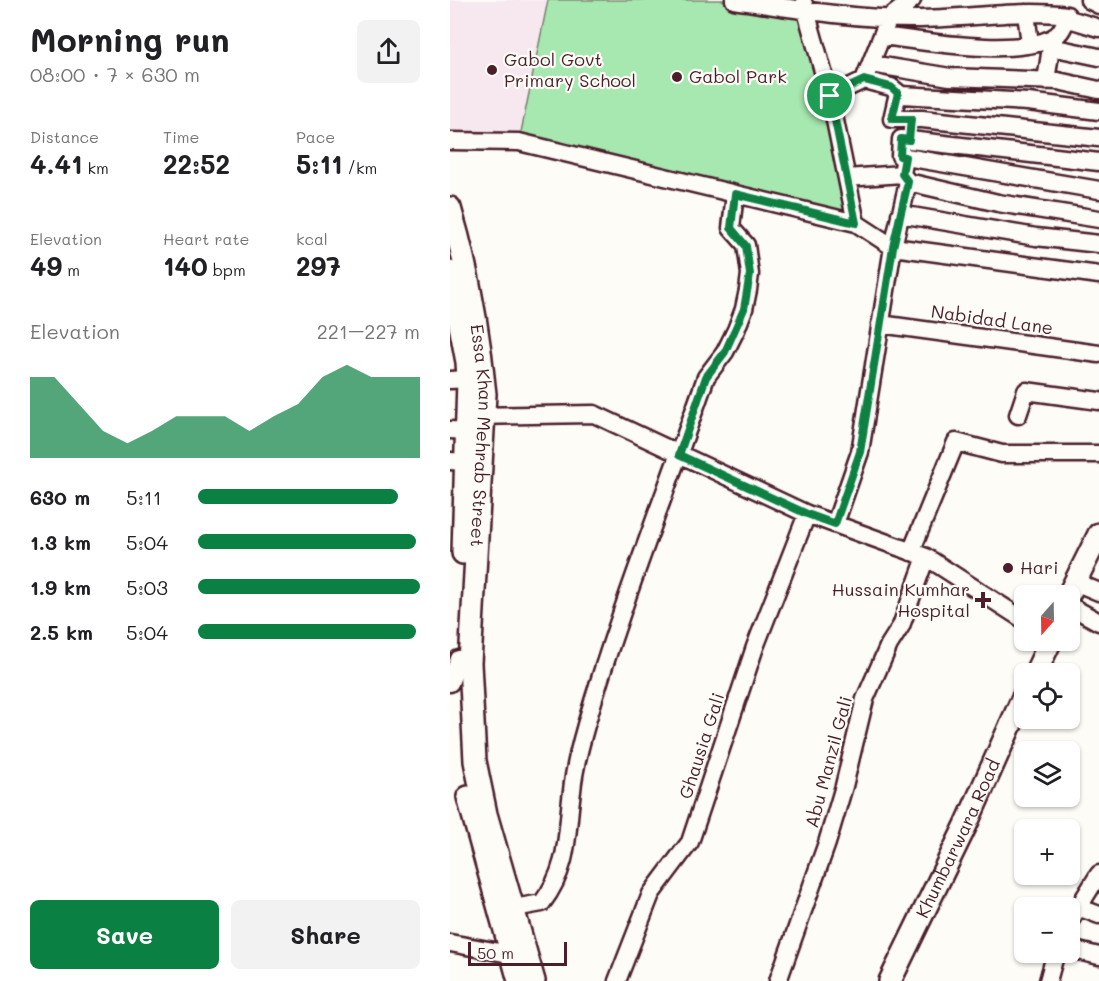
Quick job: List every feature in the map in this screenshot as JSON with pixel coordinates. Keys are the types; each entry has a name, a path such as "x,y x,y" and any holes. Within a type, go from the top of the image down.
{"main road":[{"name":"Essa Khan Mehrab Street","path":"450,208 470,291 485,394 467,423 458,462 457,557 464,658 475,761 484,805 514,908 519,981"},
{"name":"Essa Khan Mehrab Street","path":"451,282 459,380 467,423 463,761 468,798 519,956 534,981"},
{"path":"1074,585 1099,534"},
{"name":"Khumbarwara Road","path":"890,981 966,825 1014,717"}],"street":[{"path":"734,0 805,5 889,18 943,19 1040,12 1067,15 1066,18 1099,28"},
{"path":"864,80 889,18 912,0"},
{"path":"1089,0 1099,5"},
{"path":"805,5 830,96 856,223"},
{"path":"1026,13 1030,44"},
{"path":"882,36 982,48 1041,43 1062,30 1066,18"},
{"path":"1046,81 1051,47 1099,57"},
{"path":"871,64 950,77 1059,81 1099,90"},
{"path":"830,96 864,80 891,87 901,95 1028,102 1099,111"},
{"path":"898,93 892,119 1099,138"},
{"path":"909,140 911,119"},
{"path":"1039,155 1042,132"},
{"path":"1099,162 901,139 900,156 1099,190"},
{"path":"450,141 519,142 856,223 893,247 1099,275"},
{"path":"835,524 860,452 900,214 905,178 905,157"},
{"path":"847,178 905,178 998,203 1099,219"},
{"path":"514,908 542,903 553,889 565,857 572,789 585,727 612,641 706,377 725,352 744,309 750,274 746,246 731,228 735,194"},
{"path":"900,214 1036,237 1099,244"},
{"name":"Nabidad Lane","path":"880,324 1099,354"},
{"path":"1018,415 1026,391 1099,401"},
{"path":"467,423 594,414 807,514 918,554 1014,614"},
{"name":"Abu Manzil Gali","path":"778,981 827,843 844,786 865,699 889,645 901,626 918,554 956,442 1002,454 1099,454"},
{"name":"Ghausia Gali","path":"617,981 651,894 690,842 755,647 807,514"},
{"path":"1080,590 1099,592"},
{"path":"1080,612 1099,622"},
{"path":"450,683 464,658"},
{"path":"1080,904 1099,874"},
{"path":"1080,914 1099,915"},
{"path":"450,943 519,956"},
{"path":"1080,951 1099,956"},
{"path":"1048,981 1053,963"}],"shaded area":[{"name":"Gabol Govt Primary School","path":"450,0 548,0 519,142 450,140"}],"green space":[{"name":"Gabol Park","path":"548,0 734,0 807,11 856,223 519,142"}],"place":[{"name":"Gabol Govt Primary School","path":"492,70"},
{"name":"Gabol Park","path":"677,77"},
{"name":"Hari","path":"1008,568"},
{"name":"Hussain Kumhar Hospital","path":"983,600"}],"route":[{"path":"864,80 891,87 898,93 892,119 911,119 909,140 901,139 900,156 905,157 902,174 908,182 893,247 860,452 835,524 807,514 679,455 706,377 725,352 744,309 750,274 746,246 731,228 735,194 856,223 830,96 864,80"}]}
